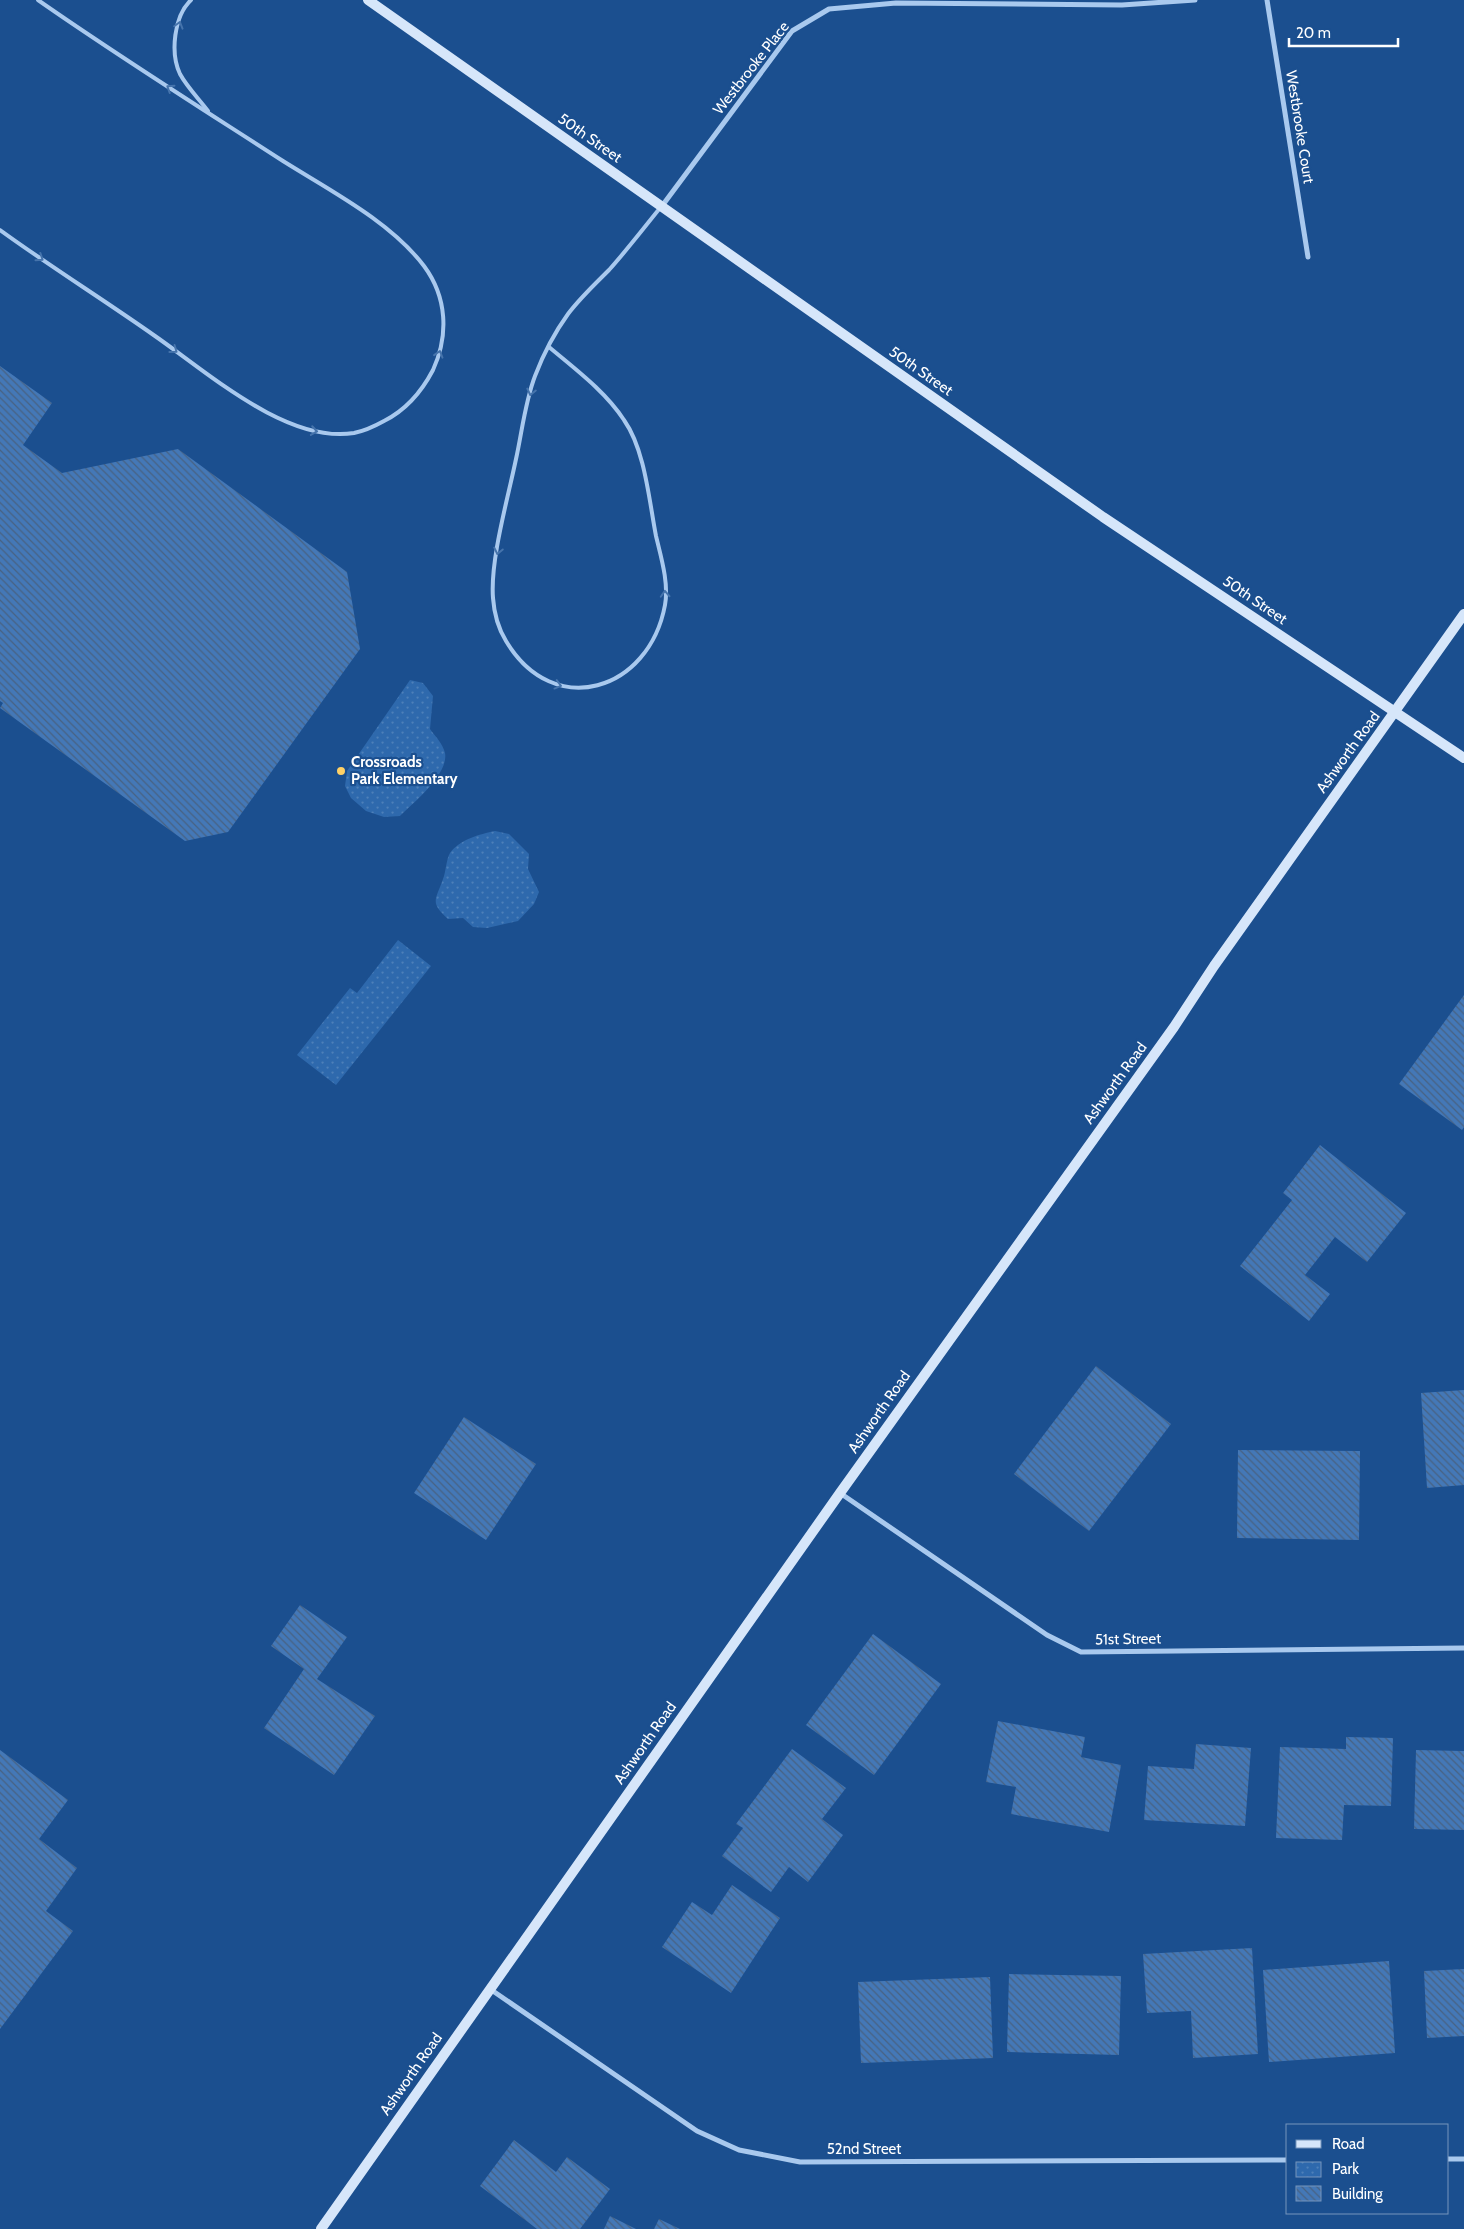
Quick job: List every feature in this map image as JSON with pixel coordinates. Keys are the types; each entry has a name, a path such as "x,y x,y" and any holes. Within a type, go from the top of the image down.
{"main road":[{"name":"50th Street","path":"368,0 1103,517 1464,758"},
{"name":"Ashworth Road","path":"321,2229 840,1493 1174,1027 1214,966 1464,614"}],"street":[{"name":"Westbrooke Place","path":"662,207 792,31 829,9 896,3 1122,5 1195,0"},
{"name":"Westbrooke Court","path":"1267,0 1308,258"},
{"name":"51st Street","path":"840,1493 1047,1635 1080,1652 1464,1648"},
{"name":"52nd Street","path":"489,1989 697,2131 739,2150 800,2162 1286,2160"},
{"path":"1449,2159 1464,2159"}],"lane":[{"path":"0,230 223,385 284,421 306,430 332,434 355,433 375,426 396,414 414,398 429,378 438,358 443,336 444,312 438,290 424,266 406,246 366,214 211,115 38,0"},
{"path":"192,0 178,24 174,48 180,73 211,115"},
{"path":"549,347 598,388 625,421 638,448 664,572 665,603 659,626 649,646 636,663 622,675 603,684 580,689 554,685 534,673 515,654 505,640 497,622 493,596 495,562 534,377 549,347 568,314 662,207"}],"green space":[{"path":"410,680 423,683 433,696 430,729 443,746 445,761 429,788 400,816 384,817 366,811 351,798 345,786 347,771"},
{"path":"495,831 509,834 529,854 528,869 539,892 534,904 518,921 487,928 473,927 463,918 448,919 438,909 436,896 450,853 464,841"},
{"path":"398,940 431,966 336,1085 297,1055 350,988 357,993"}],"building":[{"path":"0,366 52,403 23,445 62,473 178,449 347,572 360,649 228,832 185,841 0,708 3,703 0,701"},
{"path":"1464,995 1464,1127 1462,1130 1399,1084"},
{"path":"1320,1145 1406,1213 1367,1262 1335,1237 1305,1275 1330,1294 1309,1321 1240,1266 1292,1200 1283,1193"},
{"path":"1096,1366 1171,1424 1089,1531 1014,1474"},
{"path":"1464,1390 1464,1485 1427,1488 1421,1393"},
{"path":"464,1417 536,1464 486,1540 414,1493"},
{"path":"1238,1450 1360,1451 1359,1540 1237,1538"},
{"path":"300,1605 347,1637 317,1679 375,1716 334,1775 264,1728 304,1669 271,1646"},
{"path":"873,1634 941,1684 874,1775 806,1725"},
{"path":"998,1721 1085,1737 1081,1757 1121,1765 1109,1832 1011,1814 1016,1787 986,1782"},
{"path":"1346,1737 1393,1738 1391,1806 1344,1805 1342,1840 1276,1838 1280,1747 1346,1749"},
{"path":"1196,1744 1251,1748 1245,1826 1144,1820 1148,1766 1194,1769"},
{"path":"792,1749 846,1788 822,1819 843,1835 808,1882 789,1867 771,1892 722,1856 743,1828 736,1824"},
{"path":"0,1750 68,1800 39,1839 77,1868 46,1911 73,1931 0,2029"},
{"path":"1416,1750 1464,1751 1464,1830 1414,1829"},
{"path":"732,1885 780,1918 731,1993 662,1947 692,1902 712,1915"},
{"path":"1252,1948 1258,2054 1193,2058 1191,2011 1147,2013 1143,1954"},
{"path":"1389,1961 1395,2053 1269,2062 1263,1970"},
{"path":"1464,1969 1464,2036 1427,2038 1424,1971"},
{"path":"1009,1974 1121,1976 1119,2055 1007,2052"},
{"path":"990,1977 993,2058 861,2063 858,1982"},
{"path":"514,2140 556,2172 567,2157 610,2189 580,2229 537,2229 480,2186"},
{"path":"610,2216 636,2229 604,2229"},
{"path":"659,2219 680,2229 654,2229"}],"place":[{"name":"Crossroads Park Elementary","path":"341,771"}]}
